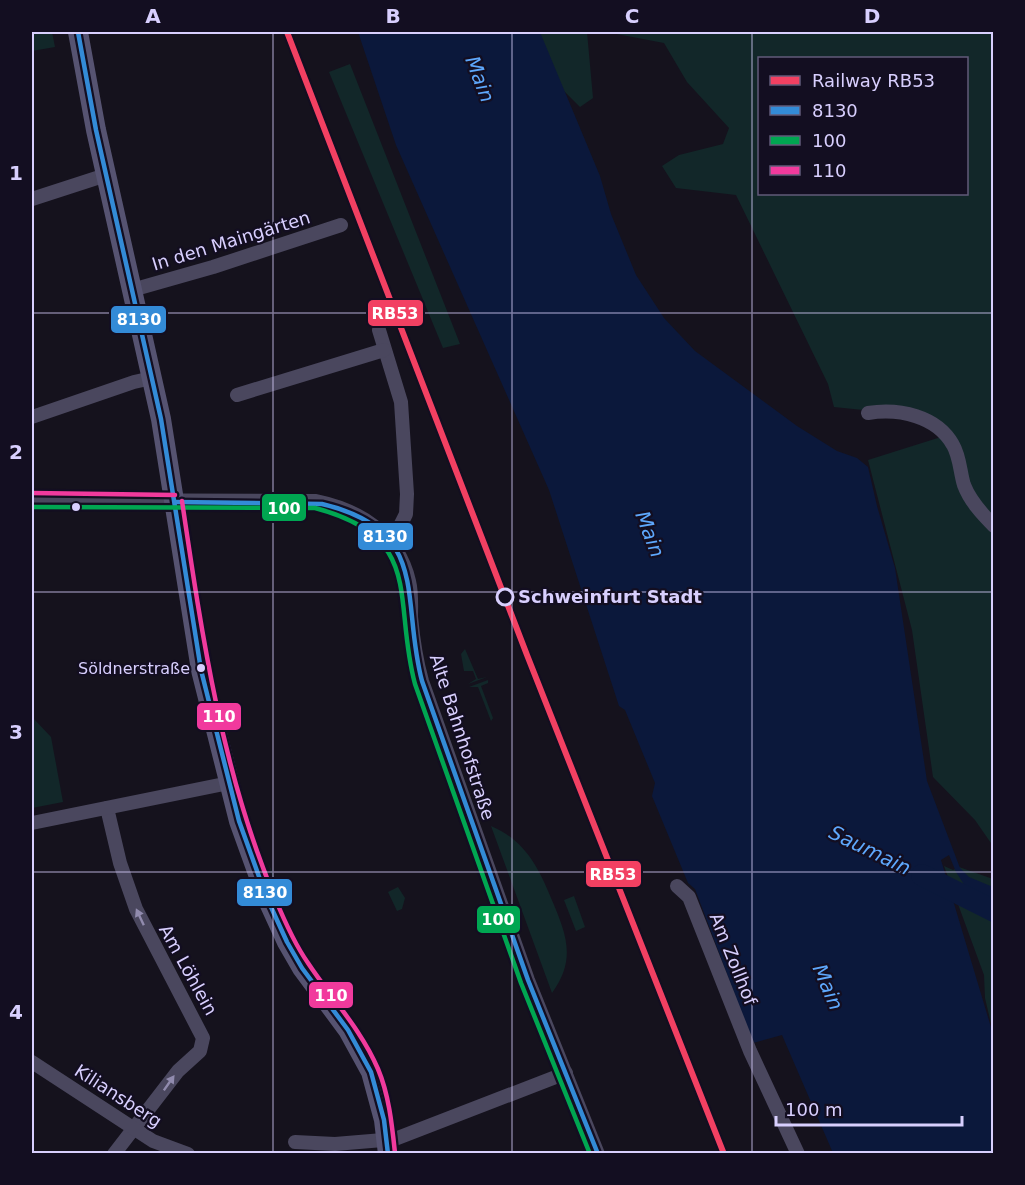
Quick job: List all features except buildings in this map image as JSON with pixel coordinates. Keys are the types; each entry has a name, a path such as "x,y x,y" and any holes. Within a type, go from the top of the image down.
{"main road":[{"path":"78,32 106,175 152,378 175,502 201,670 229,783 248,849 287,942 302,968 348,1030 371,1072 384,1120 387,1147"}],"street":[{"path":"32,200 106,175"},
{"name":"In den Maingärten","path":"132,290 213,267 341,225"},
{"path":"379,330 401,402 407,494 406,514 398,531 388,541"},
{"path":"237,395 384,350"},
{"path":"32,417 134,381 152,378"},
{"path":"868,412 902,414 930,420 943,430 954,446 969,495 993,526"},
{"name":"Alte Bahnhofstraße","path":"32,500 316,501 359,514 388,541 403,563 409,579 413,641 422,681 528,980 598,1154"},
{"path":"32,823 229,783"},
{"name":"Am Löhlein","path":"107,807 120,863 136,909 157,954 203,1038 200,1051 178,1071 135,1130 114,1154"},
{"name":"Am Zollhof","path":"677,886 689,897 750,1050 798,1154"},
{"name":"Kiliansberg","path":"32,1062 153,1141 188,1154"},
{"path":"295,1142 387,1147 566,1073"}],"green space":[{"path":"32,32 52,32 55,47 32,51"},
{"path":"538,32 587,32 593,98 580,107 563,90"},
{"path":"606,32 993,32 993,526 986,518 943,430 902,414 834,407 828,384 736,195 676,188 662,166 679,155 723,144 729,128 687,82 664,43"},
{"path":"350,64 460,344 443,348 329,72"},
{"path":"941,437 993,532 993,846 975,820 933,777 912,630 868,460"},
{"path":"465,649 478,679 487,677 468,684 476,679 473,671 464,671 461,654"},
{"path":"488,680 488,683 481,686 493,718 491,721 478,687 469,687"},
{"path":"32,717 51,737 63,802 32,808"},
{"path":"491,826 521,846 528,855 541,875 561,923 567,957 560,981 552,993"},
{"path":"268,862 284,902 284,914"},
{"path":"944,866 953,870 959,867 993,879 993,1032 985,998 984,975"},
{"path":"398,887 405,898 402,909 397,911 388,892"},
{"path":"574,896 585,927 576,931 564,900"}],"water":[{"name":"Main","path":"358,32 540,32 600,176 611,214 636,275 664,318 695,351 797,426 837,451 857,458 868,467 895,568 927,781 960,868 969,877 993,887 993,921 983,914 956,872 949,855 941,860 993,1034 993,1153 833,1153 782,1035 753,1043 695,889 688,883 652,796 655,783 625,710 619,706 549,490 396,145"}],"waterway":[{"name":"Saumain","path":"922,875 994,911"}],"rail line":[{"name":"RB53","path":"287,32 527,655 724,1154"}],"transit line":[{"name":"8130","path":"78,32 96,130 161,419 201,670 239,821 266,896 287,942 302,968 348,1030 371,1072 384,1120 388,1154"},
{"name":"110","path":"32,493 175,495"},
{"name":"110","path":"182,501 206,653 241,802 282,915 298,948 363,1040 378,1069 387,1100 395,1153"},
{"name":"8130","path":"175,502 322,504 357,516 381,531 396,550 405,572 410,596 422,681 528,980 598,1154"},
{"name":"100","path":"32,507 315,508 350,520 374,536 389,554 398,575 415,684 521,983 590,1154"}],"place":[{"name":"Schweinfurt Stadt","path":"505,597"},
{"name":"Söldnerstraße","path":"201,668"}]}
